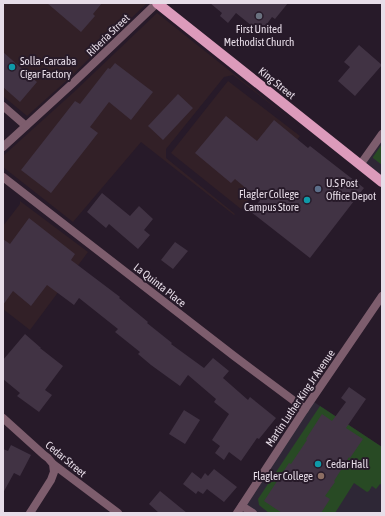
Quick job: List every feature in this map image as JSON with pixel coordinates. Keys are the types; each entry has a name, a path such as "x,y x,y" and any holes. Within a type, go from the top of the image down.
{"main road":[{"name":"King Street","path":"157,3 382,182"}],"street":[{"name":"Riberia Street","path":"3,147 157,3"},
{"path":"3,106 26,126"},
{"path":"360,164 382,134"},
{"name":"La Quinta Place","path":"3,177 305,409"},
{"name":"Martin Luther King Jr Avenue","path":"240,509 305,409 382,296"},
{"name":"Cedar Street","path":"3,418 53,464 118,513"},
{"path":"30,513 51,480 54,472 53,464"},
{"path":"240,509 253,513"}],"shaded area":[{"path":"3,3 146,4 65,82 27,116 3,96"},
{"path":"157,13 304,130 233,75 224,77 166,149 166,158 235,214 234,215 141,142 73,222 3,167 3,156 74,92"},
{"path":"228,81 300,136 241,209 171,153"},
{"path":"382,134 382,182 360,165"},
{"path":"20,201 88,252 30,330 3,309 3,226 20,204"},
{"name":"Flagler College","path":"311,400 382,447 382,513 237,513"}],"green space":[{"path":"382,144 382,165 373,157"},
{"name":"Flagler College","path":"320,406 382,447 382,485 380,484 376,489 372,486 367,492 354,483 335,513 269,513 259,505 258,499"}],"building":[{"path":"47,3 102,3 93,14 95,16 81,32"},
{"name":"First United Methodist Church","path":"210,3 288,3 275,19 272,17 264,28 261,25 257,30 236,13 228,23 220,16 222,13"},
{"path":"359,45 382,65 355,96 338,81 350,67 344,62"},
{"name":"Solla-Carcaba Cigar Factory","path":"3,52 37,82 20,102 3,87"},
{"path":"115,63 153,92 131,120 109,102 90,127 98,133 51,193 21,170 75,101 80,104 108,68 110,69"},
{"path":"178,94 193,108 163,140 148,126"},
{"path":"226,116 257,141 274,120 308,148 310,146 364,188 310,258 251,212 260,200 235,179 231,183 195,153"},
{"path":"102,193 130,216 139,206 153,219 144,230 150,235 138,249 109,224 106,228 87,212"},
{"path":"29,218 75,254 71,260 120,297 119,298 148,322 147,323 172,343 171,344 204,368 213,358 229,371 223,378 248,400 250,397 276,418 259,439 257,438 241,461 229,452 224,460 215,453 220,446 212,440 229,414 214,402 216,399 188,375 180,386 151,365 138,354 140,352 115,332 118,329 79,298 74,305 47,285 31,306 13,291 3,305 3,239 10,244"},
{"path":"175,242 188,251 173,269 161,260"},
{"path":"25,334 63,366 45,390 52,395 39,412 17,396 20,393 3,379 3,360"},
{"name":"Cedar Hall","path":"349,387 366,399 346,428 363,439 350,458 349,457 325,496 330,499 321,513 282,513 264,501 289,463 291,464 307,440 306,439 322,414 332,421 346,402 341,398"},
{"path":"184,410 200,420 185,444 169,434"},
{"path":"11,445 31,455 20,476 14,473 3,493 3,449 8,451"},
{"path":"214,469 237,487 224,502 207,489 203,494 198,491 196,494 183,484 192,472 201,479 205,473 208,476"},
{"path":"160,491 187,513 159,513 149,504"}],"place":[{"name":"First United Methodist Church","path":"259,16"},
{"name":"Solla-Carcaba Cigar Factory","path":"12,67"},
{"name":"U.S Post Office Depot","path":"318,189"},
{"name":"Flagler College Campus Store","path":"307,200"},
{"name":"Cedar Hall","path":"318,464"},
{"name":"Flagler College","path":"321,476"}]}
